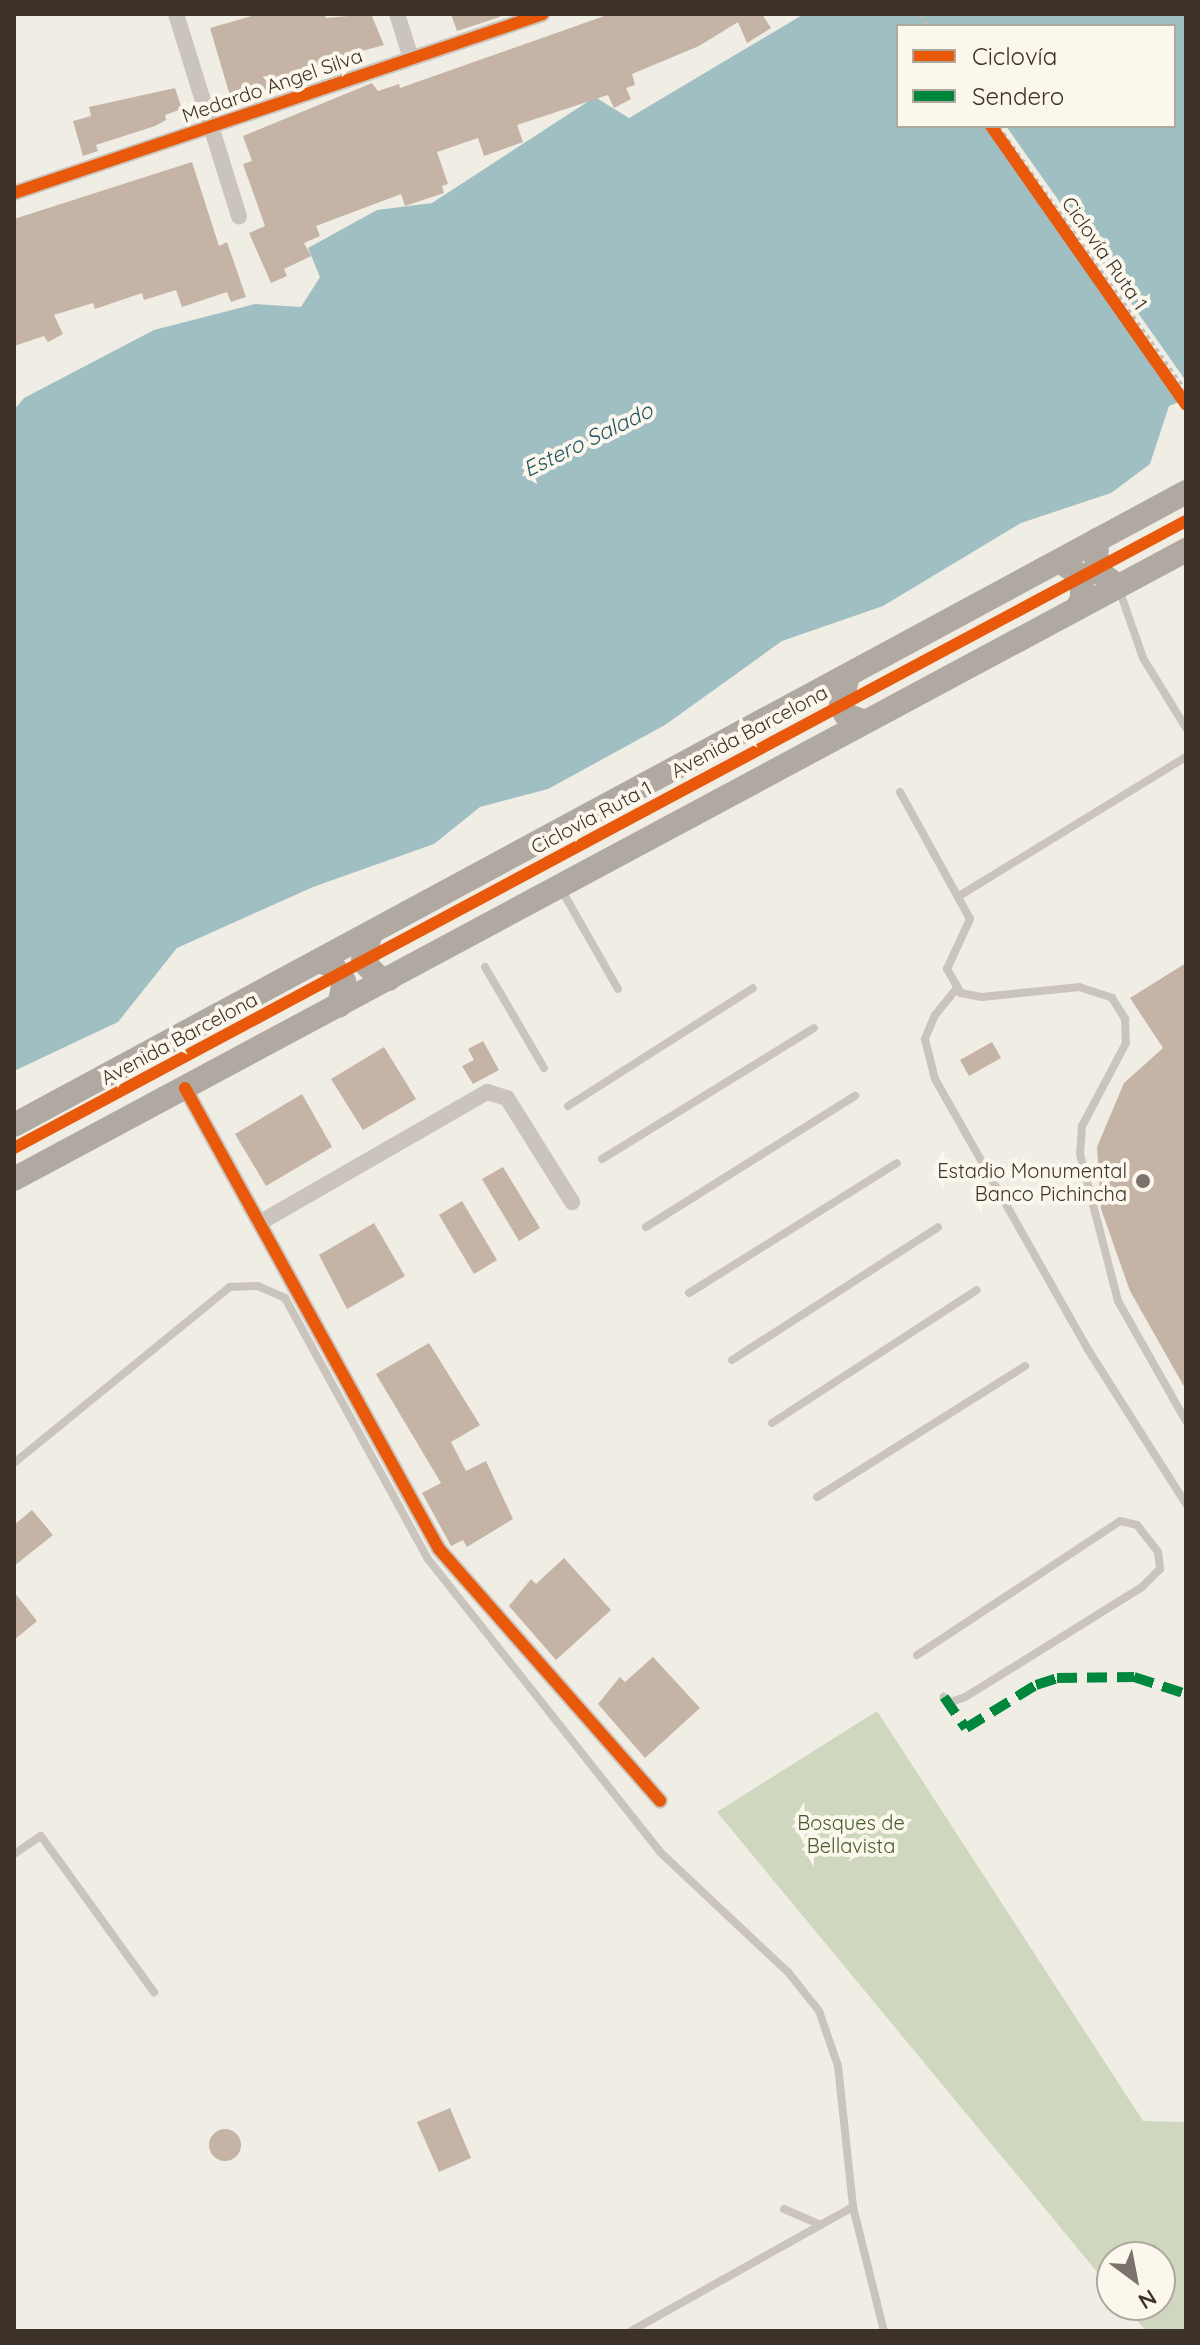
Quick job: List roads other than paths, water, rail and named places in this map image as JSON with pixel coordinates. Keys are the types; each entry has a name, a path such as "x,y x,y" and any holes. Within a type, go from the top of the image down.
{"main road":[{"name":"Avenida Barcelona","path":"14,1125 847,679 1186,492"},
{"path":"1097,540 1096,570 1118,586"},
{"path":"14,1179 1186,550"},
{"path":"1060,561 1082,577 1082,599 1077,608"},
{"path":"847,679 841,706 846,715 865,722"},
{"path":"807,700 832,711 835,720 830,740"},
{"path":"370,936 363,961 378,977 389,979"},
{"path":"322,962 333,966 344,981 339,1006"}],"street":[{"path":"176,14 239,216"},
{"path":"397,14 411,58"},
{"name":"Medardo Angel Silva","path":"14,193 543,14"},
{"path":"185,1088 439,1549 660,1801"},
{"path":"261,1222 487,1092 507,1098 572,1202"}],"lane":[{"path":"1118,586 1135,641 1186,728"},
{"path":"959,896 1186,757"},
{"path":"900,792 959,896 971,924 948,964 957,988 967,996 982,997 1079,987 1100,992 1119,1006 1126,1043 1082,1126 1080,1154 1118,1301 1186,1421"},
{"path":"558,885 618,989"},
{"path":"485,967 544,1068"},
{"path":"568,1106 753,988"},
{"path":"957,988 935,1015 925,1039 935,1079 1094,1361 1186,1504"},
{"path":"602,1159 814,1028"},
{"path":"646,1227 855,1096"},
{"path":"689,1293 897,1163"},
{"path":"732,1360 938,1227"},
{"path":"14,1463 230,1287 258,1286 285,1298 428,1559 660,1852 788,1972 819,2011 838,2066 853,2207 884,2331"},
{"path":"772,1423 977,1290"},
{"path":"817,1497 1025,1366"},
{"path":"917,1655 1120,1521 1137,1525 1158,1552 1160,1569 1142,1587 965,1697 951,1702 944,1697"},
{"path":"14,1854 41,1836 154,1992"},
{"path":"631,2331 853,2207"},
{"path":"784,2209 821,2225"}],"water":[{"name":"Estero Salado","path":"804,14 1186,14 1186,399 1169,406 1150,464 1111,493 1021,523 883,606 782,641 665,725 548,789 480,807 434,844 313,887 177,948 118,1022 14,1071 14,410 24,398 154,330 255,304 301,307 320,277 308,248 377,210 432,203 595,97 629,118"}],"place":[{"name":"Estadio Monumental Banco Pichincha","path":"1143,1181"}],"park label":[{"name":"Bosques de Bellavista","path":"851,1834"}]}
